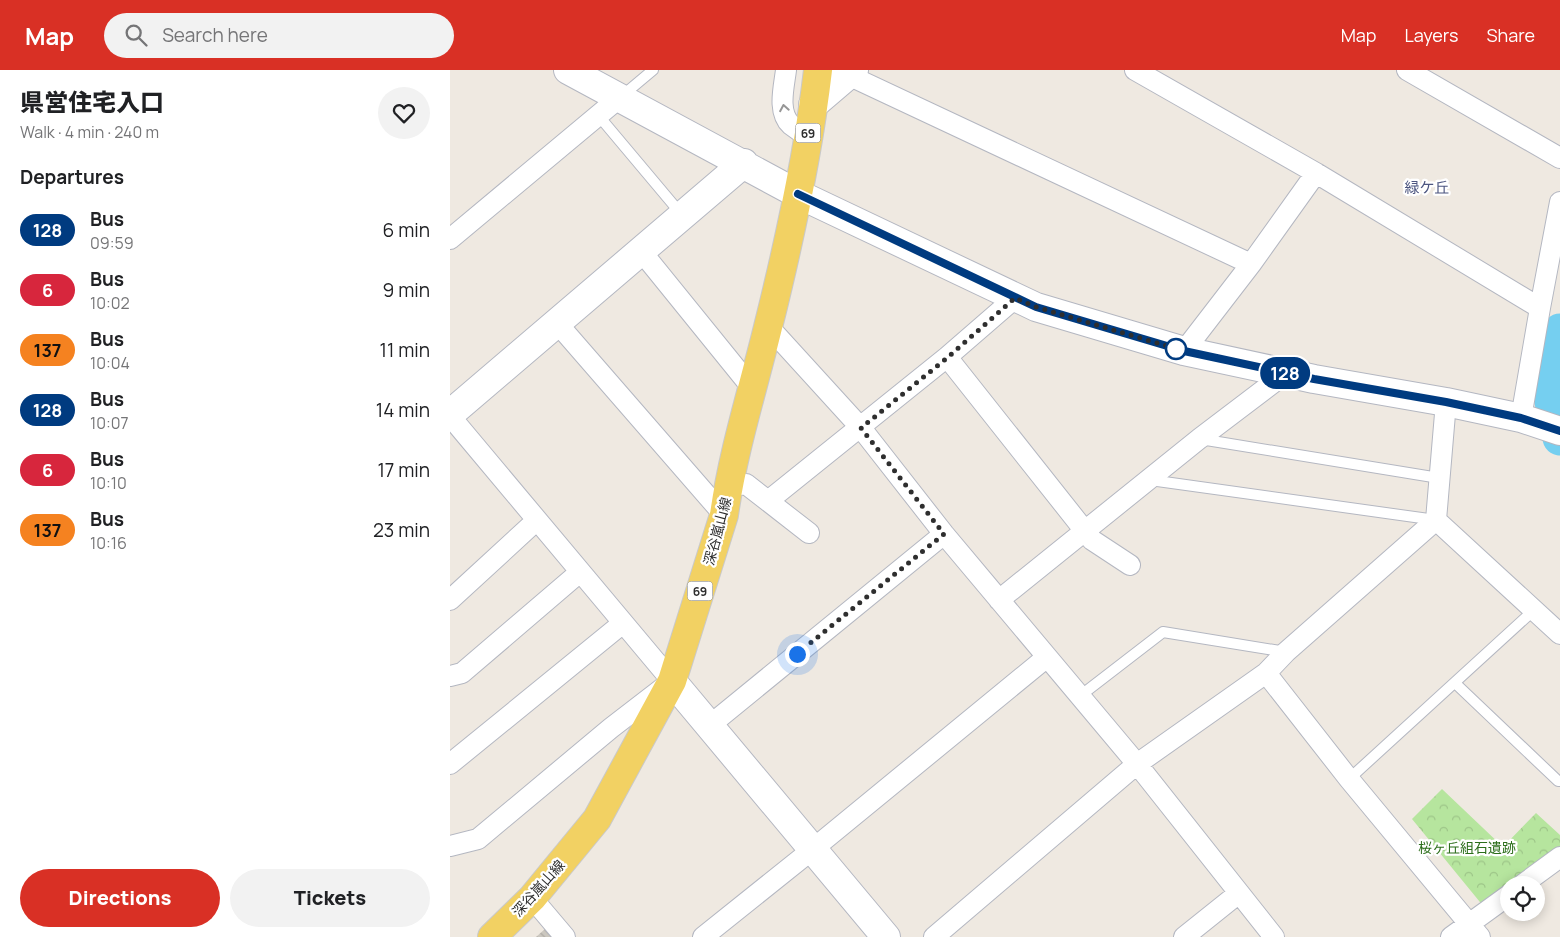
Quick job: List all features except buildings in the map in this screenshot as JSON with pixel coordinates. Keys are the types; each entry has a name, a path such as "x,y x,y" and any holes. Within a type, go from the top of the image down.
{"main road":[{"name":"深谷嵐山線","path":"492,937 532,898 597,819 672,681 724,515 728,487 798,194 818,70"}],"street":[{"path":"568,70 798,194 1036,307 1184,351 1286,373 1446,402 1521,418 1554,428"},
{"path":"786,70 782,99 783,113 790,124 808,136"},
{"path":"1135,70 1316,174 1540,308"},
{"path":"1407,70 1560,158"},
{"path":"813,105 851,72 1251,264"},
{"path":"450,239 619,98"},
{"path":"744,164 450,415 886,937"},
{"path":"1184,351 1251,264 1316,174"},
{"path":"1521,418 1560,202"},
{"path":"642,251 752,388"},
{"path":"768,501 947,358 1015,298"},
{"path":"557,323 724,515"},
{"path":"768,326 861,428 944,534 1137,764 1274,937"},
{"path":"947,358 1092,540 1130,565"},
{"path":"999,600 1199,439 1286,373"},
{"path":"934,937 1137,764 1266,673 1286,652 1436,520 1446,402"},
{"path":"728,487 746,484 809,533"},
{"path":"450,600 537,520"},
{"path":"1436,520 1560,634"},
{"path":"710,726 944,534"},
{"path":"450,676 462,673 580,572"},
{"path":"450,764 623,623"},
{"path":"703,937 1047,657"},
{"path":"1266,673 1349,779 1474,931"},
{"path":"450,846 478,839 611,728 672,681"},
{"path":"1534,876 1560,857"},
{"path":"1184,937 1239,893"},
{"path":"532,898 565,937"},
{"path":"1451,937 1474,931 1500,904"}],"lane":[{"path":"619,98 653,70"},
{"path":"598,115 682,216"},
{"path":"1199,439 1439,478"},
{"path":"1149,480 1436,520"},
{"path":"1349,779 1534,610"},
{"path":"1080,696 1163,632 1286,652"},
{"path":"1455,682 1560,781"}],"green space":[{"name":"桜ヶ丘組石遺跡","path":"1442,789 1503,847 1536,813 1560,835 1560,848 1524,876 1500,876 1500,895 1484,907 1412,819"}],"waterway":[{"path":"1560,331 1549,388 1560,438"}],"bus line":[{"name":"128","path":"798,194 1036,307 1184,351 1314,379 1446,402 1521,418 1560,431"}],"district":[{"name":"緑ケ丘","path":"1427,187"}],"route":[{"path":"797,654 944,534 861,428 947,358 1015,298 1036,307 1184,351 1176,349"}]}
